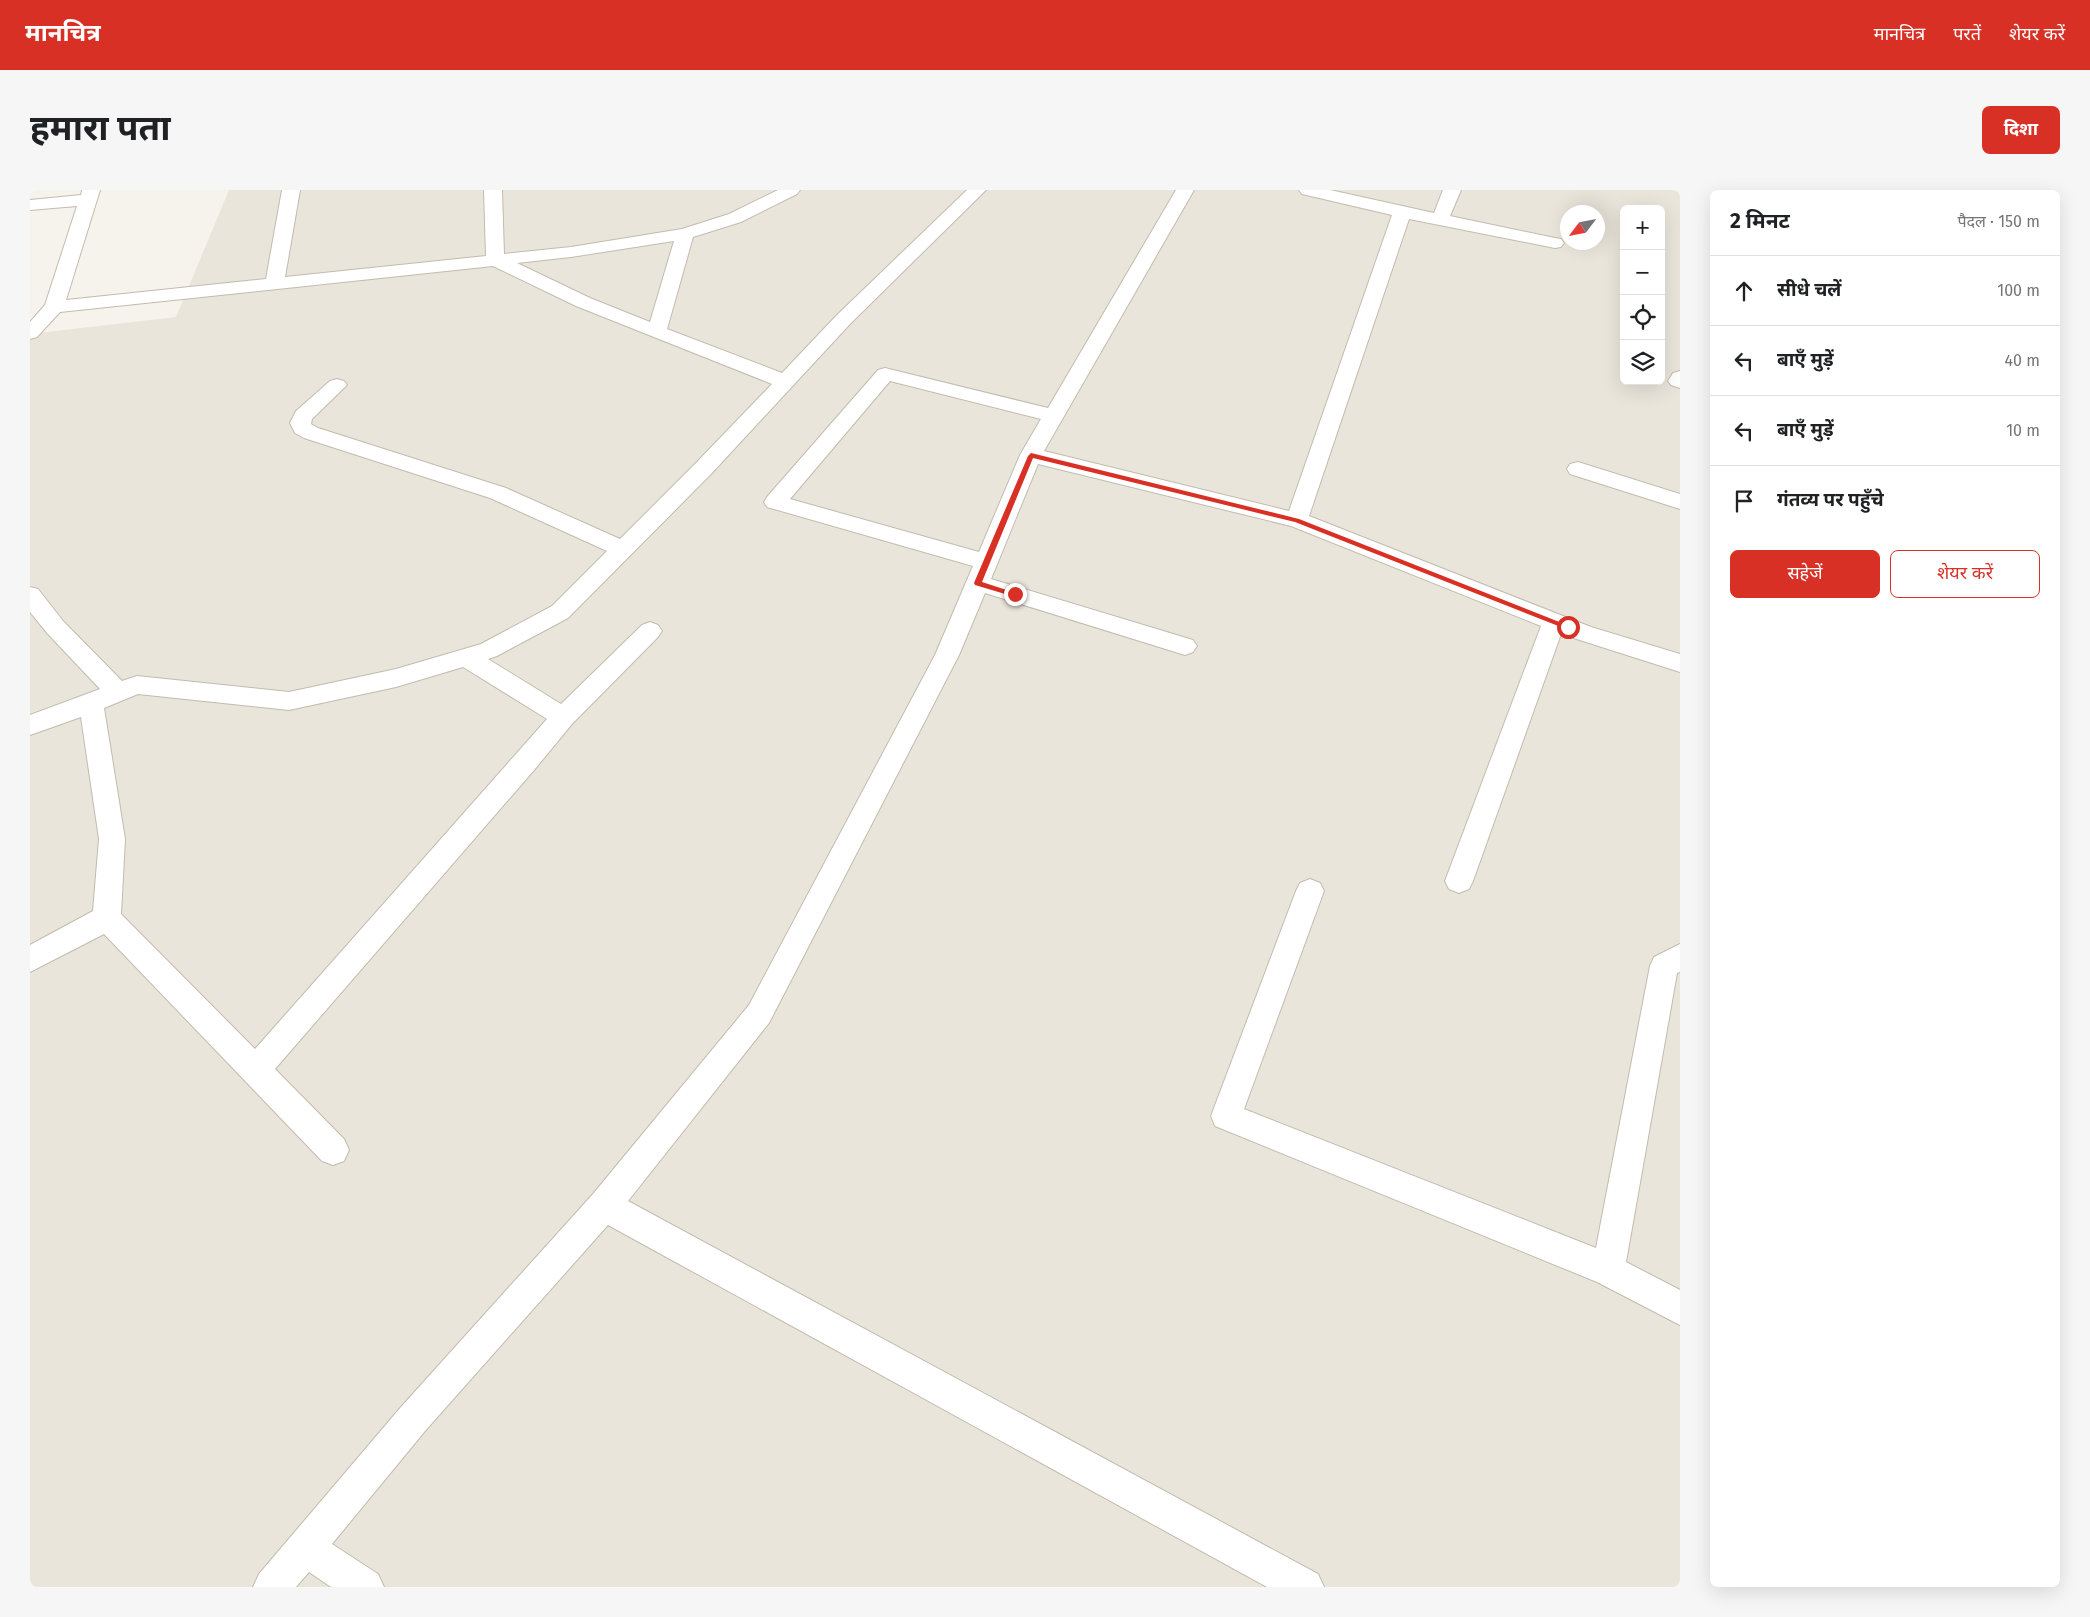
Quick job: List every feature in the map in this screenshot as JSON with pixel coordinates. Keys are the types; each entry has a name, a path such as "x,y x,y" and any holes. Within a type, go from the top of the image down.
{"street":[{"path":"275,283 290,190"},
{"path":"493,190 495,260"},
{"path":"54,307 571,252 685,234 735,218 791,190"},
{"path":"30,725 45,721 137,685 289,701 396,678 489,650 560,612 703,469 844,320 977,190"},
{"path":"272,1587 413,1419 604,1205 759,1014 947,655 1031,456 1185,190"},
{"path":"1308,190 1402,212 1555,243"},
{"path":"1440,220 1452,190"},
{"path":"30,205 89,195 54,307 30,333"},
{"path":"1297,520 1402,212"},
{"path":"657,332 685,234"},
{"path":"495,260 583,302 785,382"},
{"path":"1054,416 885,374 775,502 982,573 1185,646"},
{"path":"1680,377 1678,381 1680,382"},
{"path":"337,385 303,416 300,423 302,428 311,433 498,493 623,549"},
{"path":"1031,456 1297,520 1583,633 1680,663"},
{"path":"1578,469 1680,502"},
{"path":"30,595 55,627 118,692"},
{"path":"1459,881 1554,622"},
{"path":"255,1070 526,762 563,717 650,631"},
{"path":"466,657 563,717"},
{"path":"92,703 112,839 107,918 332,1150"},
{"path":"1310,891 1226,1116 1608,1270 1680,1308"},
{"path":"30,960 107,918"},
{"path":"1608,1270 1664,966 1680,957"},
{"path":"604,1205 1305,1587"},
{"path":"305,1548 365,1587"}],"shaded area":[{"path":"229,190 1680,190 1680,1587 30,1587 30,334 176,317"}],"route":[{"path":"1015,594 978,583 1031,456 1297,520 1568,627"}]}
